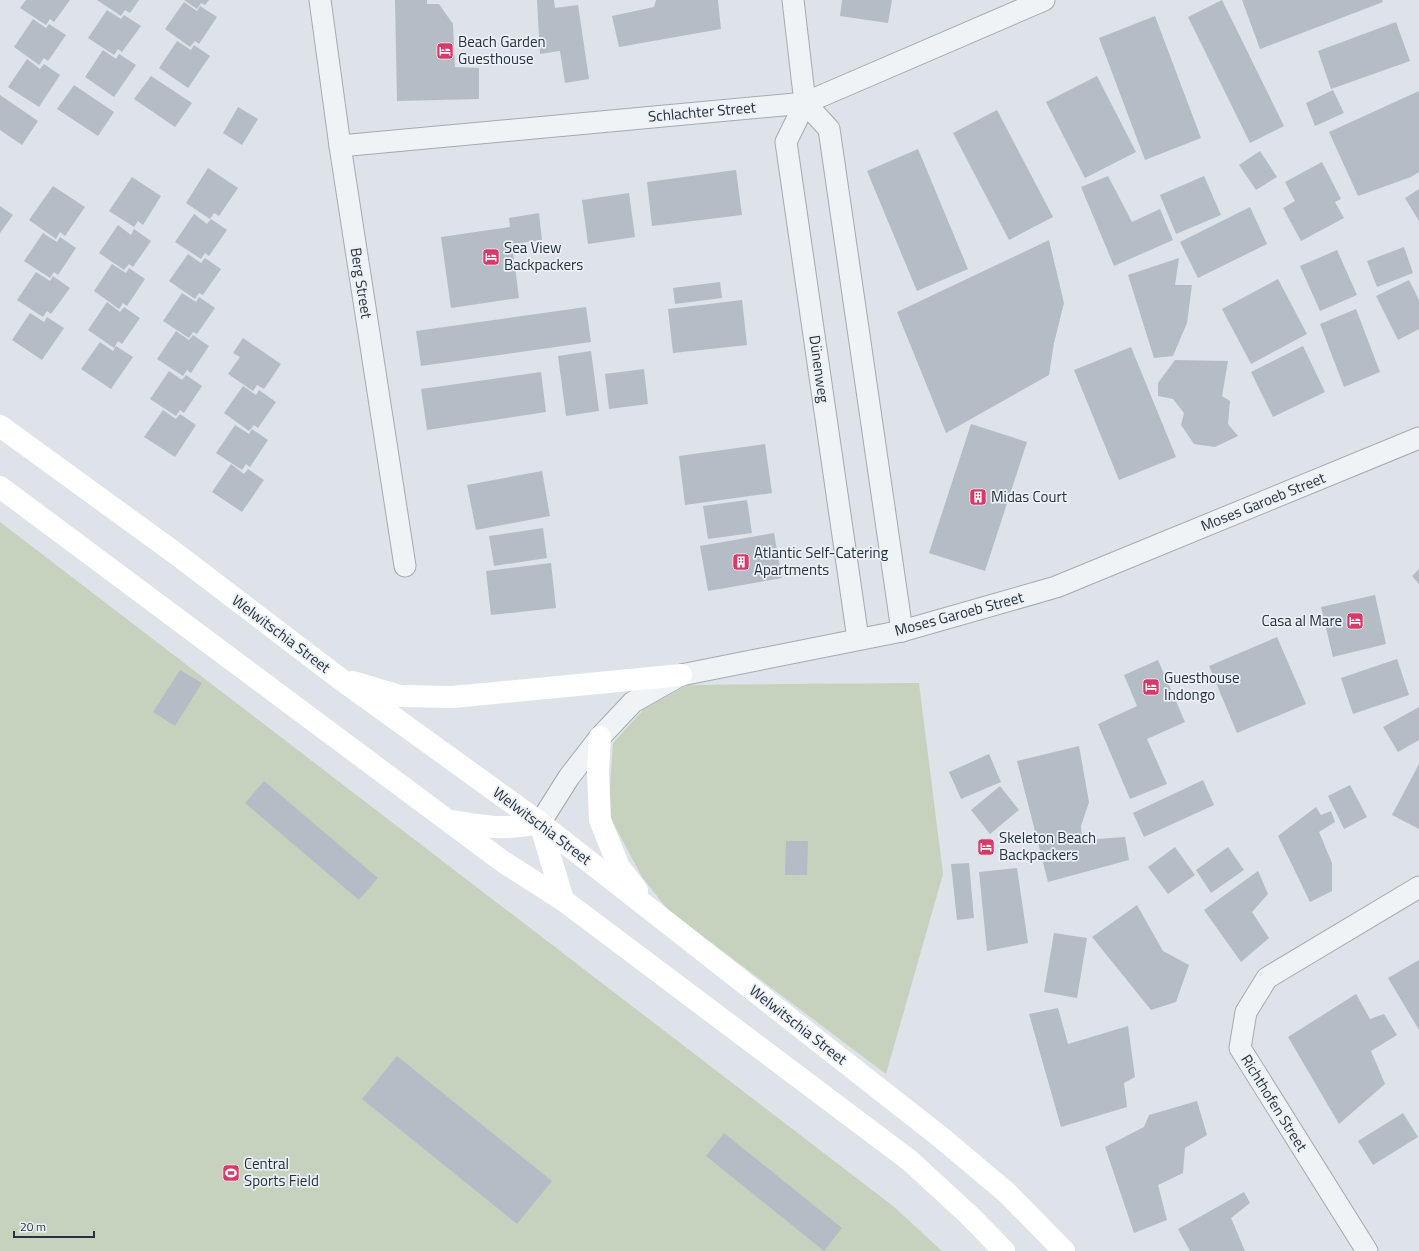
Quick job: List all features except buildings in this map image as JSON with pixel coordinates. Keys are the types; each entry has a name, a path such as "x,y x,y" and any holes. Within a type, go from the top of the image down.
{"street":[{"name":"Berg Street","path":"320,0 340,146 405,566"},
{"path":"793,0 805,103 829,129 902,631"},
{"name":"Schlachter Street","path":"340,146 805,103 1044,0"},
{"name":"Dünenweg","path":"805,103 786,142 858,639"},
{"name":"Welwitschia Street","path":"0,426 175,553 339,678 540,823 938,1135 1006,1192 1064,1251"},
{"name":"Moses Garoeb Street","path":"540,823 569,776 600,737 633,702 680,675 902,631 1056,587 1419,438"},
{"path":"0,487 449,820 502,861 564,900 909,1160 969,1215 1004,1251"},
{"path":"339,678 400,696 453,697 680,675"},
{"path":"600,737 598,771 600,820 619,867 658,917"},
{"path":"449,820 495,828 519,827 540,823 564,900"},
{"name":"Richthofen Street","path":"1367,1251 1240,1048 1246,1012 1267,978 1419,887"}],"green space":[{"path":"0,522 893,1206 942,1251 0,1251"},
{"path":"919,683 943,874 886,1074 668,910 642,877 608,813 613,743 644,709 688,685"}],"place":[{"name":"Beach Garden Guesthouse","path":"445,51"},
{"name":"Sea View Backpackers","path":"491,257"},
{"name":"Midas Court","path":"978,497"},
{"name":"Atlantic Self-Catering Apartments","path":"741,562"},
{"name":"Casa al Mare","path":"1355,621"},
{"name":"Guesthouse Indongo","path":"1151,687"},
{"name":"Skeleton Beach Backpackers","path":"986,847"},
{"name":"Central Sports Field","path":"231,1173"}]}
